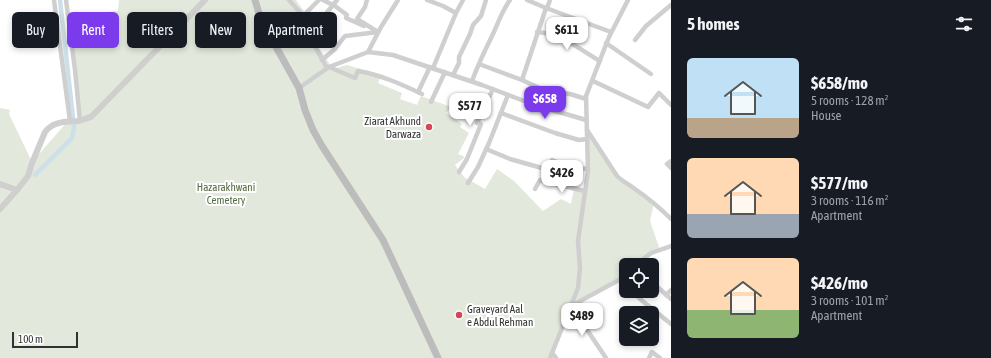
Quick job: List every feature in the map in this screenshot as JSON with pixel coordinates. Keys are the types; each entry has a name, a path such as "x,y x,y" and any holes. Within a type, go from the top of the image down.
{"main road":[{"path":"255,0 261,20 299,88 305,110 313,130 383,240 438,358"}],"street":[{"path":"54,0 70,121"},
{"path":"66,0 80,121"},
{"path":"0,209 28,176 44,132 56,124 70,121 80,121 91,117 205,0"},
{"path":"289,0 300,12"},
{"path":"307,12 319,0"},
{"path":"323,0 347,15 346,18 378,32"},
{"path":"327,12 337,0"},
{"path":"367,0 365,7 357,19 378,32"},
{"path":"368,52 378,32 398,0"},
{"path":"428,0 456,13"},
{"path":"316,48 328,68 355,78 358,71 372,74 420,93 463,0"},
{"path":"453,75 473,25 481,16 486,0"},
{"path":"472,81 504,8 510,0"},
{"path":"527,0 611,32"},
{"path":"522,80 537,32 550,0"},
{"path":"556,358 551,356 578,288 580,268 578,241 588,169 586,96 606,43 628,0"},
{"path":"634,40 646,26 671,4"},
{"path":"322,60 345,36 378,32"},
{"path":"537,32 562,38 600,61"},
{"path":"606,43 651,74"},
{"path":"299,88 328,68 368,52 393,55 432,67 532,104 586,120"},
{"path":"479,64 544,90 570,94 586,99"},
{"path":"432,102 445,72"},
{"path":"592,81 648,107 659,93 671,105"},
{"path":"459,172 467,159 481,124 477,123 493,89"},
{"path":"468,182 478,167 508,95"},
{"path":"501,113 555,133 579,140 587,140"},
{"path":"586,129 617,176 650,200 671,220"},
{"path":"486,149 510,159 549,170 552,160 570,167 588,169"},
{"path":"671,161 667,164 671,168"},
{"path":"535,190 540,180 585,191"},
{"path":"0,184 17,190"},
{"path":"645,258 651,253 671,246"},
{"path":"570,306 619,279"},
{"path":"659,288 671,299"},
{"path":"666,295 671,290"},
{"path":"639,298 671,324"},
{"path":"570,306 606,358"},
{"path":"649,358 652,352 660,358"}],"green space":[{"name":"Hazarakhwani Cemetery","path":"119,0 296,0 304,12 254,12 254,48 319,48 333,69 347,65 381,75 378,83 402,93 400,99 417,105 421,96 451,107 446,113 462,124 460,127 469,133 458,154 465,157 455,165 464,177 485,189 497,169 514,181 543,211 561,199 571,204 574,189 585,193 588,171 586,129 617,176 654,203 650,221 660,250 647,258 619,258 619,278 571,306 550,358 0,358 0,108 10,110 9,114 32,162 68,121 80,120 72,48 119,48 119,12 108,12 118,11"}],"waterway":[{"path":"35,175 72,138 74,127 60,0"}],"place":[{"name":"Ziarat Akhund Darwaza","path":"429,127"},
{"name":"Graveyard Aal e Abdul Rehman","path":"459,315"}]}
